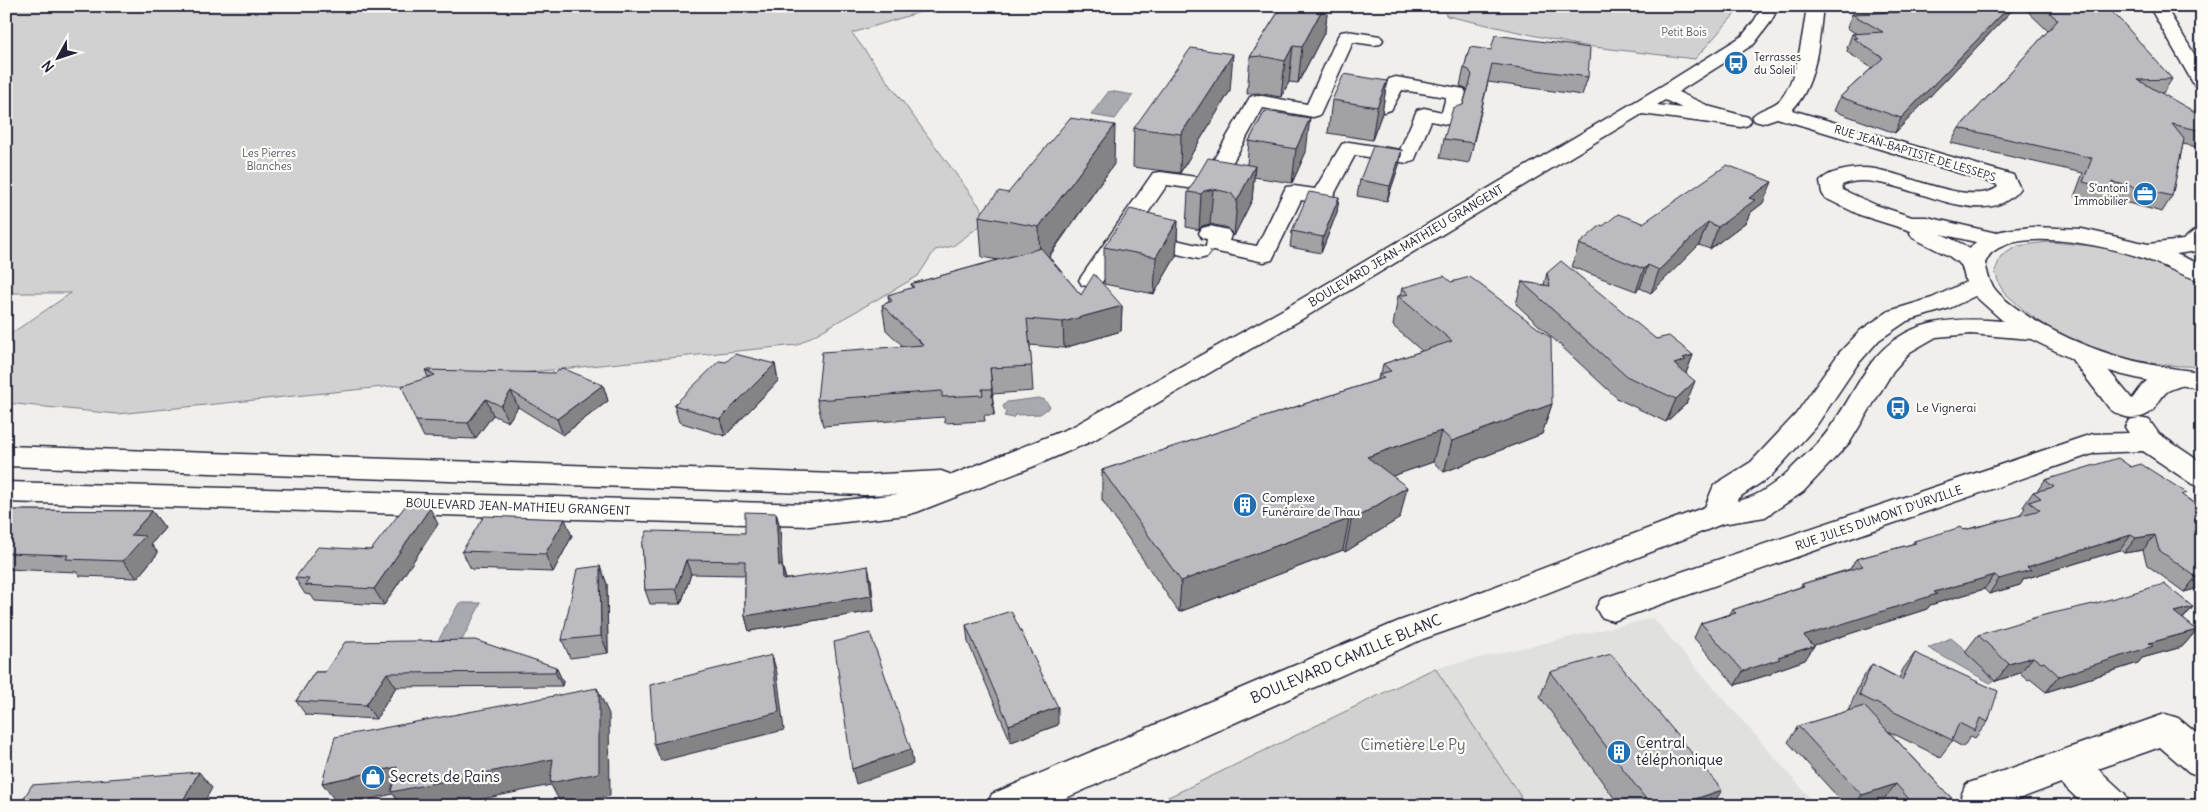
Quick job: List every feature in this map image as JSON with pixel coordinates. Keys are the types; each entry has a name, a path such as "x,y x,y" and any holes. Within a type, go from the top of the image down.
{"street":[{"name":"BOULEVARD JEAN-MATHIEU GRANGENT","path":"6,492 810,515 906,504 1022,460 1082,434 1293,314 1664,93 1748,40 1762,23 1771,6"},
{"path":"1638,108 1741,120 1777,112 1794,95 1811,41 1815,6"},
{"path":"2157,6 2202,83"},
{"path":"1092,280 1161,178 1209,185 1257,101 1313,111 1340,74 1347,36 1374,40"},
{"path":"1128,226 1151,241 1204,243 1220,235 1216,245 1264,254 1294,192 1322,198 1349,148 1407,157 1424,114 1450,119 1457,93 1396,83 1384,106 1373,104"},
{"path":"1664,93 1704,111 1741,120"},
{"name":"RUE JEAN-BAPTISTE DE LESSEPS","path":"1777,112 2005,180 2009,188 2003,195 1995,199 1968,200 1940,194 1873,174 1849,175 1831,182 1833,193 1868,210 1910,224 1927,224 1997,240"},
{"name":"RUE JEAN-BAPTISTE DE LESSEPS","path":"1910,224 1919,232 1957,251 1977,274 2000,308 2035,332"},
{"path":"1718,514 1726,492 1761,469 1806,420 1848,358 1870,336 1898,316 1941,303 1977,274 1981,250 1997,240 2024,234 2060,234 2101,240 2145,250 2202,274"},
{"path":"2145,250 2189,246 2202,236"},
{"name":"BOULEVARD CAMILLE BLANC","path":"1006,806 1411,630 1474,608 1718,514 1754,509 1793,485 1840,435 1882,367 1901,346 1930,330 1971,326 2035,332"},
{"path":"2035,332 2080,353 2128,369 2190,379"},
{"path":"2080,353 2120,403 2128,410 2149,441 2202,477"},
{"path":"2128,410 2142,404 2157,386 2190,379"},
{"name":"RUE JULES DUMONT D'URVILLE","path":"1613,608 2093,444 2149,441"},
{"name":"BOULEVARD JEAN-MATHIEU GRANGENT","path":"6,456 864,485 930,483 1022,460"},
{"path":"1980,796 2165,729 2202,761"},
{"path":"2067,764 2110,806"}],"shaded area":[{"path":"1109,91 1133,95 1115,119 1091,115"},
{"path":"1039,398 1045,400 1050,407 1040,414 1015,415 1013,418 1004,416 1006,413 1003,406 1007,402"},
{"path":"459,603 481,603 461,642 438,641"},
{"path":"1653,618 1817,806 1527,806 1435,668"},
{"path":"1951,638 1999,678 1990,683 1928,648"}],"green space":[{"name":"Les Pierres Blanches","path":"6,6 940,6 852,33 989,219 953,246 935,250 918,276 797,345 117,414 6,403 6,337 71,293 6,293"},
{"name":"Petit Bois","path":"1440,6 1742,6 1695,59 1577,45 1447,16"},
{"path":"2047,242 2107,249 2147,258 2166,265 2202,284 2202,366 2153,363 2101,351 2052,329 2031,316 2004,292 1995,271 2001,256 2018,246"},
{"name":"Cimetière Le Py","path":"1435,668 1527,806 1148,806 1177,793"}],"building":[{"path":"1282,6 1324,6 1302,47 1293,46 1285,61 1261,56 1250,57"},
{"path":"1894,6 2010,6 1901,118 1840,97 1883,58 1853,38 1858,38 1852,34 1883,32 1852,14 1897,12"},
{"path":"2042,6 2106,6 2172,79 2138,80 2202,116 2202,131 2172,124 2184,139 2172,196 2112,182 2110,189 2083,182 2092,158 1959,128 2058,20"},
{"path":"1495,35 1590,48 1588,77 1492,64 1473,143 1444,139 1453,108 1463,105 1472,75 1469,70 1464,68 1470,47 1491,50"},
{"path":"1191,48 1233,54 1181,134 1134,128"},
{"path":"1344,74 1387,81 1377,107 1332,100"},
{"path":"1265,111 1310,118 1296,149 1249,141"},
{"path":"1070,118 1115,125 1039,227 979,216 999,191 1008,193"},
{"path":"1373,146 1402,150 1390,186 1360,180"},
{"path":"1208,158 1255,166 1237,201 1231,193 1213,189 1204,191 1201,194 1188,192"},
{"path":"1727,165 1772,182 1749,198 1755,200 1718,227 1708,222 1659,270 1648,265 1644,269 1579,244 1601,225 1603,226 1618,214 1643,223"},
{"path":"1309,192 1339,197 1323,237 1292,231"},
{"path":"1130,209 1178,220 1156,257 1104,247"},
{"path":"1041,248 1081,295 1094,274 1122,306 1063,322 1027,319 1032,366 990,368 992,389 982,389 983,395 942,397 942,391 817,400 822,352 923,345 882,305 892,301 888,295 914,287 911,284"},
{"path":"1561,261 1656,339 1669,336 1693,355 1683,358 1686,360 1674,364 1695,381 1676,399 1626,376 1522,282 1550,286 1547,273"},
{"path":"1444,276 1451,282 1470,277 1551,338 1552,404 1452,441 1441,431 1367,457 1407,487 1351,521 1349,519 1181,581 1102,470 1384,378 1379,374 1391,371 1383,364 1452,341 1398,296 1409,294 1402,288"},
{"path":"735,354 775,364 720,419 674,405 719,361 726,362"},
{"path":"562,368 603,385 557,419 511,391 501,406 486,399 468,423 416,421 402,386 435,375 425,370 555,373"},
{"path":"2118,458 2131,467 2141,464 2187,493 2182,495 2202,509 2202,576 2196,577 2159,550 2155,535 2136,538 2131,535 2027,567 2031,570 1999,579 1995,575 1934,592 1937,594 1804,636 1814,646 1778,657 1780,659 1743,671 1701,623 1736,613 1732,610 1804,586 1802,584 1863,566 1856,559 1916,543 1914,541 1961,527 1964,530 2040,510 2029,502 2041,498 2033,492 2054,487 2045,480"},
{"path":"410,500 420,501 430,508 374,589 305,585 309,579 295,578 318,547 371,550"},
{"path":"6,510 152,511 131,535 145,536 123,561 66,559 68,555 6,553"},
{"path":"745,512 776,513 779,566 782,565 783,580 868,566 871,596 745,616 745,561 686,560 676,589 645,590 642,544 647,531 745,533"},
{"path":"484,516 565,519 545,554 462,551"},
{"path":"600,566 601,636 562,640 577,569"},
{"path":"2164,584 2193,607 2174,612 2197,630 2149,643 2153,646 2059,676 2044,662 2041,663 2033,657 2009,664 1978,635 2040,616 2093,604"},
{"path":"1011,611 1058,707 1009,725 966,625"},
{"path":"870,633 911,749 852,769 834,642"},
{"path":"475,640 556,667 555,672 387,673 366,705 296,701 315,672 325,672 345,642"},
{"path":"1915,653 1998,691 1988,722 1980,718 1975,731 1959,723 1952,740 1859,695 1872,664 1902,680"},
{"path":"1611,654 1722,790 1674,806 1651,806 1550,672"},
{"path":"772,655 779,712 654,744 650,685"},
{"path":"597,688 597,691 599,691 599,773 550,783 553,759 391,792 397,767 322,783 335,737"},
{"path":"1864,706 1959,806 1915,806 1896,784 1862,795 1798,726"},
{"path":"199,772 180,806 19,806 32,785"}],"place":[{"name":"Terrasses du Soleil","path":"1736,63"},
{"name":"S'antoni Immobilier","path":"2145,194"},
{"name":"Le Vignerai","path":"1898,408"},
{"name":"Complexe Funéraire de Thau","path":"1245,505"},
{"name":"Central téléphonique","path":"1619,752"},
{"name":"Secrets de Pains","path":"373,777"}]}
